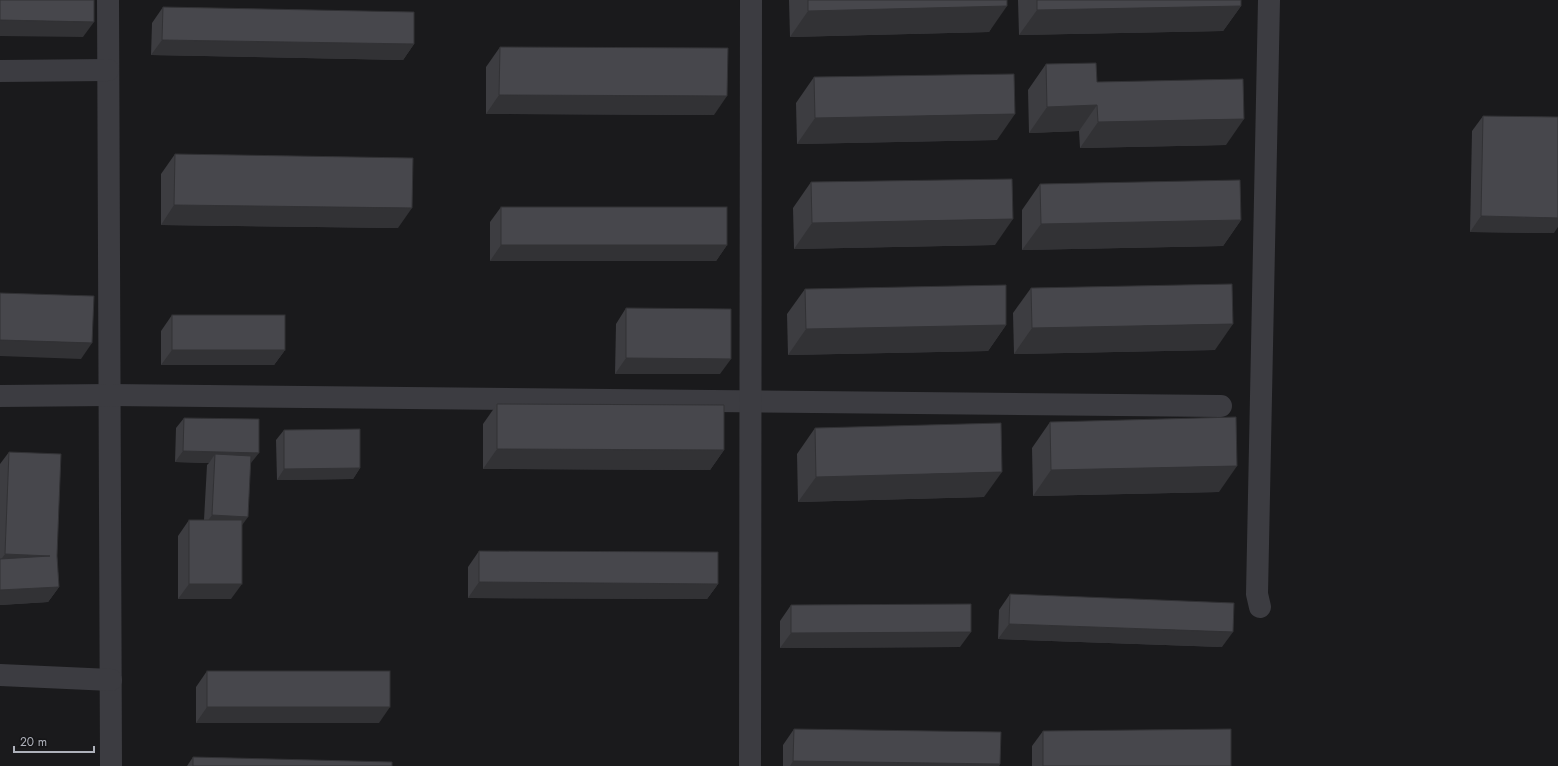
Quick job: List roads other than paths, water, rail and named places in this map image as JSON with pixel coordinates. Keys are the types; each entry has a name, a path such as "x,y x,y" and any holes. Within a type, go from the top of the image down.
{"street":[{"path":"108,0 112,766"},
{"path":"750,766 751,0"},
{"path":"1260,607 1257,586 1269,0"},
{"path":"0,71 108,70"},
{"path":"0,396 110,395 1221,406"},
{"path":"0,674 111,680"}]}
